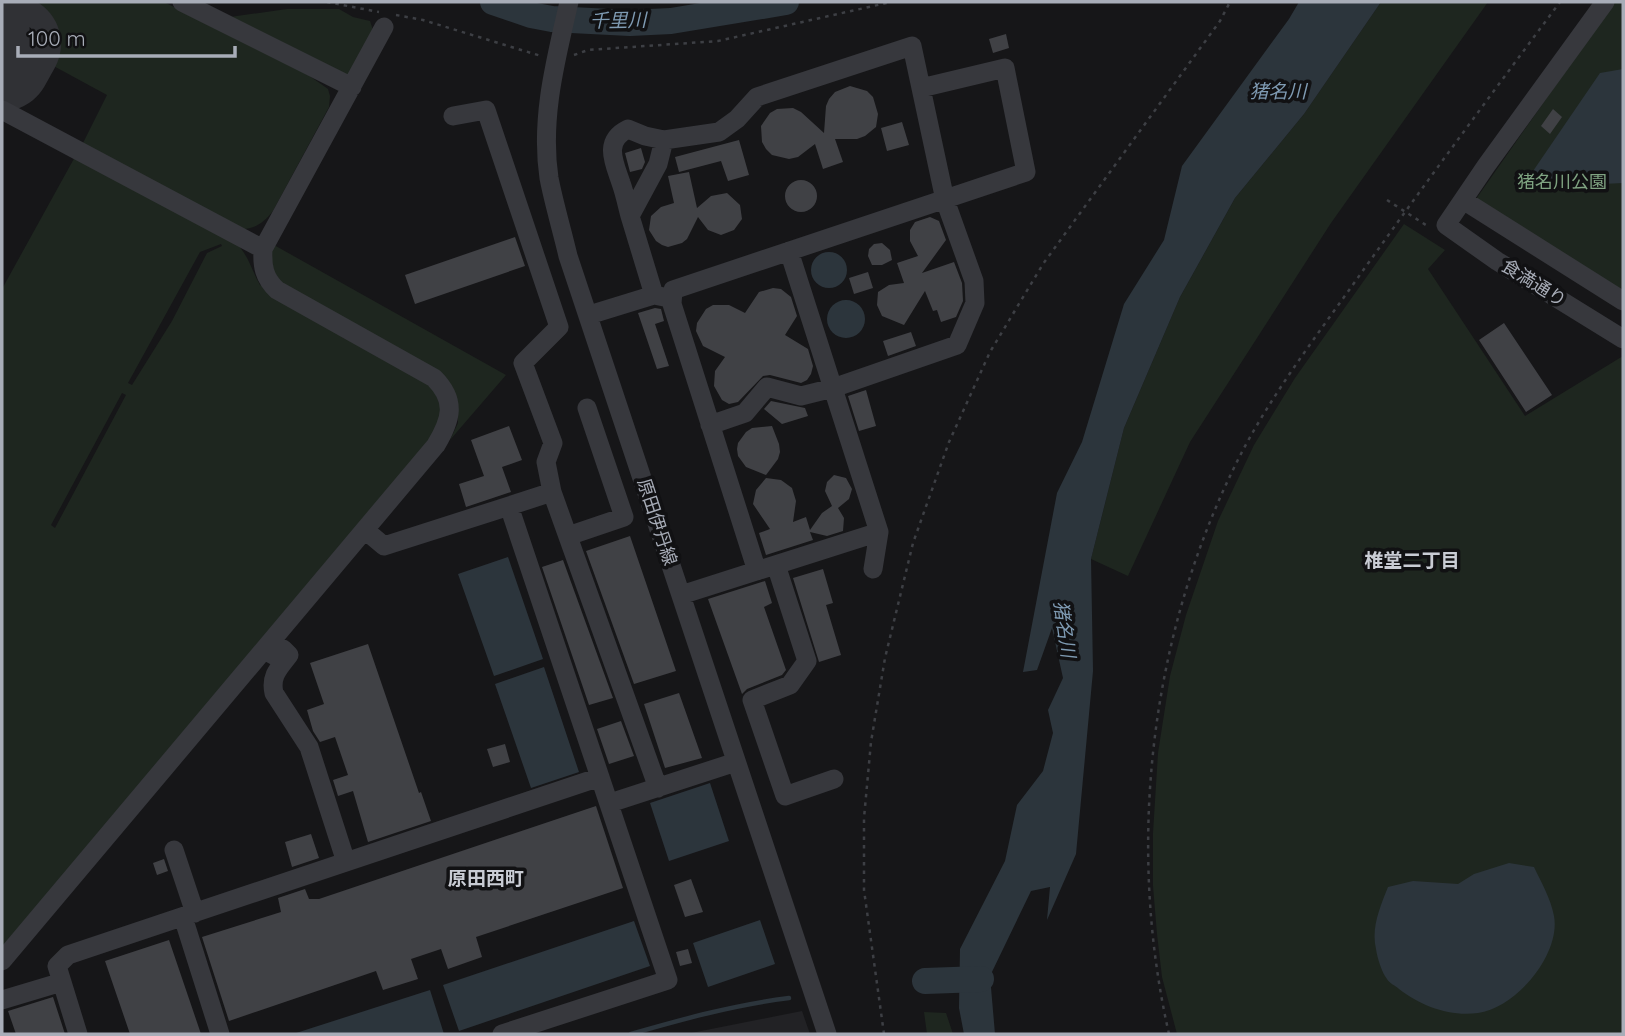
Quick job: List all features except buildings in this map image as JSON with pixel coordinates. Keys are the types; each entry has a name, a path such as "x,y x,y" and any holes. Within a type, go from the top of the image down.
{"street":[{"path":"182,2 352,87"},
{"name":"原田伊丹線","path":"569,2 557,55 547,133 549,176 568,256 827,1034"},
{"path":"1436,226 1464,200 1605,2"},
{"path":"2,961 436,445 446,429 449,416 447,395 434,378 277,290 268,282 265,274 263,249 387,18"},
{"path":"710,425 745,413 767,387 801,396 833,388 957,345 975,303 974,281 944,200 912,46 757,97 737,119 719,132 664,140 628,129 618,134 613,145 612,162 630,216 663,297 672,304 710,425 757,571"},
{"path":"589,315 663,297 673,290 1026,173 1005,68 921,88"},
{"path":"2,110 263,249"},
{"path":"453,116 486,110 559,327 523,363 553,443 547,462 552,492 658,788"},
{"path":"630,216 658,164 664,140"},
{"name":"食満通り","path":"1464,200 1623,301"},
{"name":"食満通り","path":"1436,226 1623,339"},
{"path":"789,251 879,532 873,569"},
{"path":"587,408 624,517"},
{"path":"365,530 384,546 552,492"},
{"path":"502,1034 668,980 509,506"},
{"path":"568,536 652,507"},
{"path":"681,595 879,532"},
{"path":"776,565 807,661 790,685 752,700 755,712 785,796 834,779"},
{"path":"264,650 275,656 283,649 289,655 274,674 274,693 309,747 346,862"},
{"path":"723,721 755,712"},
{"path":"610,803 736,762"},
{"path":"78,1034 57,966 68,955 600,777"},
{"path":"174,850 188,915 220,1034"},
{"path":"2,1000 62,982"}],"path":[{"path":"327,2 387,18 422,20 557,55 588,50 718,41 891,2"},
{"path":"884,1034 864,890 864,818 871,742 884,658 913,543 949,442 990,352 1043,264 1220,21 1230,2"},
{"path":"1169,1034 1151,923 1148,841 1152,760 1160,698 1184,601 1215,510 1244,450 1282,384 1560,2"},
{"path":"1387,200 1405,212 1436,226"}],"shaded area":[{"path":"802,1011 810,1034 686,1034"}],"green space":[{"path":"2,2 164,2 304,72 328,89 329,107 273,211 259,224 241,229 82,145 107,95 2,38"},
{"path":"1381,2 1488,2 1331,223 1190,442 1128,576 1091,559 1124,428 1180,297 1235,198 1304,114"},
{"name":"猪名川公園","path":"1614,2 1623,2 1623,292 1476,199"},
{"path":"287,9 339,9 353,17 370,21 374,33 353,73 346,75 230,17"},
{"path":"76,155 238,245 260,285 433,387 443,413 438,429 2,952 2,289","holes":["221,244 222,246 207,253 172,321 132,385 128,383 200,252","122,393 126,395 55,528 51,525"]},
{"path":"1404,224 1445,250 1428,269 1525,416 1623,356 1623,1034 1177,1034 1162,977 1153,886 1153,833 1158,753 1170,676 1186,615 1218,521 1254,445 1295,378"},
{"path":"271,242 506,375 450,440 458,423 458,401 284,287 271,268"},
{"path":"924,1012 946,1013 953,1034 927,1034"}],"water":[{"name":"猪名川","path":"1299,2 1381,2 1304,114 1235,198 1180,297 1124,428 1091,559 1093,671 1076,854 1047,920 1050,887 1031,891 990,976 995,1034 964,1034 959,1008 960,949 1005,861 1017,805 1043,771 1053,733 1048,710 1063,678 1052,628 1037,670 1023,672 1057,493 1082,442 1124,304 1164,240 1182,166"},
{"path":"1623,69 1623,183 1562,186 1531,174 1600,73"},
{"path":"829,252 841,258 847,270 841,282 829,288 817,282 811,270 817,258"},
{"path":"846,300 859,306 865,319 859,332 846,338 833,332 827,319 833,306"},
{"path":"508,557 543,659 494,676 458,574"},
{"path":"544,667 579,772 531,788 495,684"},
{"path":"710,783 729,841 669,861 650,803"},
{"path":"1509,863 1534,867 1554,916 1554,931 1543,962 1521,990 1492,1009 1467,1014 1446,1012 1426,1005 1389,982 1383,973 1375,941 1377,918 1388,887 1413,881 1458,884 1474,874"},
{"path":"760,920 775,964 708,987 693,943"},
{"path":"634,921 650,966 459,1031 443,985"},
{"path":"430,990 444,1034 293,1034"}],"waterway":[{"name":"千里川","path":"493,2 552,19 630,23 671,21 786,2"},
{"path":"925,981 981,979"},
{"path":"631,1034 689,1018 789,998"}],"runway":[{"path":"2,62 12,44"}],"district":[{"name":"椎堂二丁目","path":"1412,560"},
{"name":"原田西町","path":"486,878"}]}
